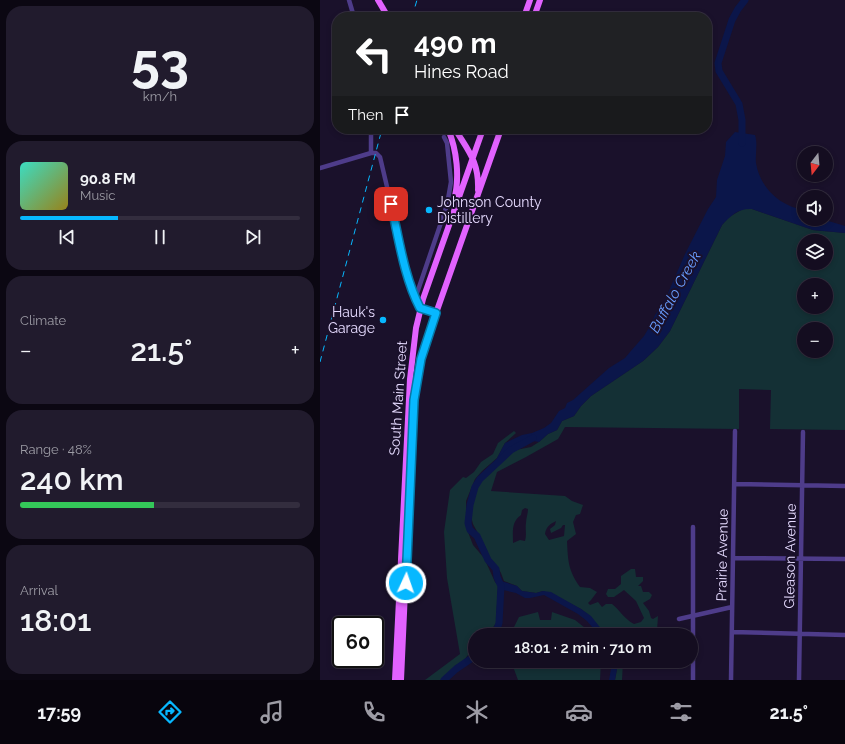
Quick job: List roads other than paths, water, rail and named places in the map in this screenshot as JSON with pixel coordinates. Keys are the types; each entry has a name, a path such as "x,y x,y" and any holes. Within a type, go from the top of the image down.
{"main road":[{"path":"378,0 385,12"},
{"path":"526,12 530,0"},
{"path":"536,12 540,0"},
{"path":"450,134 457,174 452,215"},
{"path":"458,134 473,158 477,170 478,196"},
{"name":"South Main Street","path":"401,680 411,358 420,308 481,134"},
{"name":"South Main Street","path":"395,680 413,414 421,359 499,134"}],"street":[{"path":"350,0 353,12"},
{"path":"371,134 371,153"},
{"path":"415,299 447,205 451,182 447,143 444,137"},
{"path":"320,168 371,153 376,153 380,156 408,276 415,299 420,308 436,313"},
{"name":"Prairie Avenue","path":"731,680 735,431"},
{"name":"Gleason Avenue","path":"799,680 803,432"},
{"path":"734,484 845,486"},
{"path":"693,527 693,680"},
{"path":"733,558 845,559"},
{"path":"679,619 732,607"},
{"path":"732,632 845,635"}],"water":[{"path":"735,132 755,135 756,163 758,172 772,194 779,200 797,208 797,224 752,209 739,211 729,218 722,225 670,331 658,347 643,361 591,396 574,416 562,421 557,430 548,434 539,442 531,441 517,445 503,461 497,458 505,443 522,435 544,428 551,423 559,411 565,408 567,403 573,400 609,368 625,358 644,336 665,300 685,254 708,209 716,197 717,180 725,156 726,142"},
{"path":"833,222 845,226 845,233 813,230 801,226 833,226"},
{"path":"498,580 517,586 522,591 536,593 543,591 551,592 591,616 600,628 593,628 578,614 544,595 525,598 516,593 503,590 495,582"},
{"path":"617,668 615,680 609,680 611,669"}],"waterway":[{"name":"Buffalo Creek","path":"742,143 742,120 739,104 719,71 718,63 732,20 745,0"},
{"name":"Buffalo Creek","path":"497,628 499,623 501,586 497,577 496,569 488,560 477,536 470,530 468,523 470,505 475,487 480,479 511,450 533,438"},
{"path":"444,680 468,661"}],"railway":[{"path":"413,12 417,0"},
{"path":"320,362 381,134"}],"place":[{"name":"Johnson County Distillery","path":"429,210"},
{"name":"Hauk's Garage","path":"383,320"}]}
